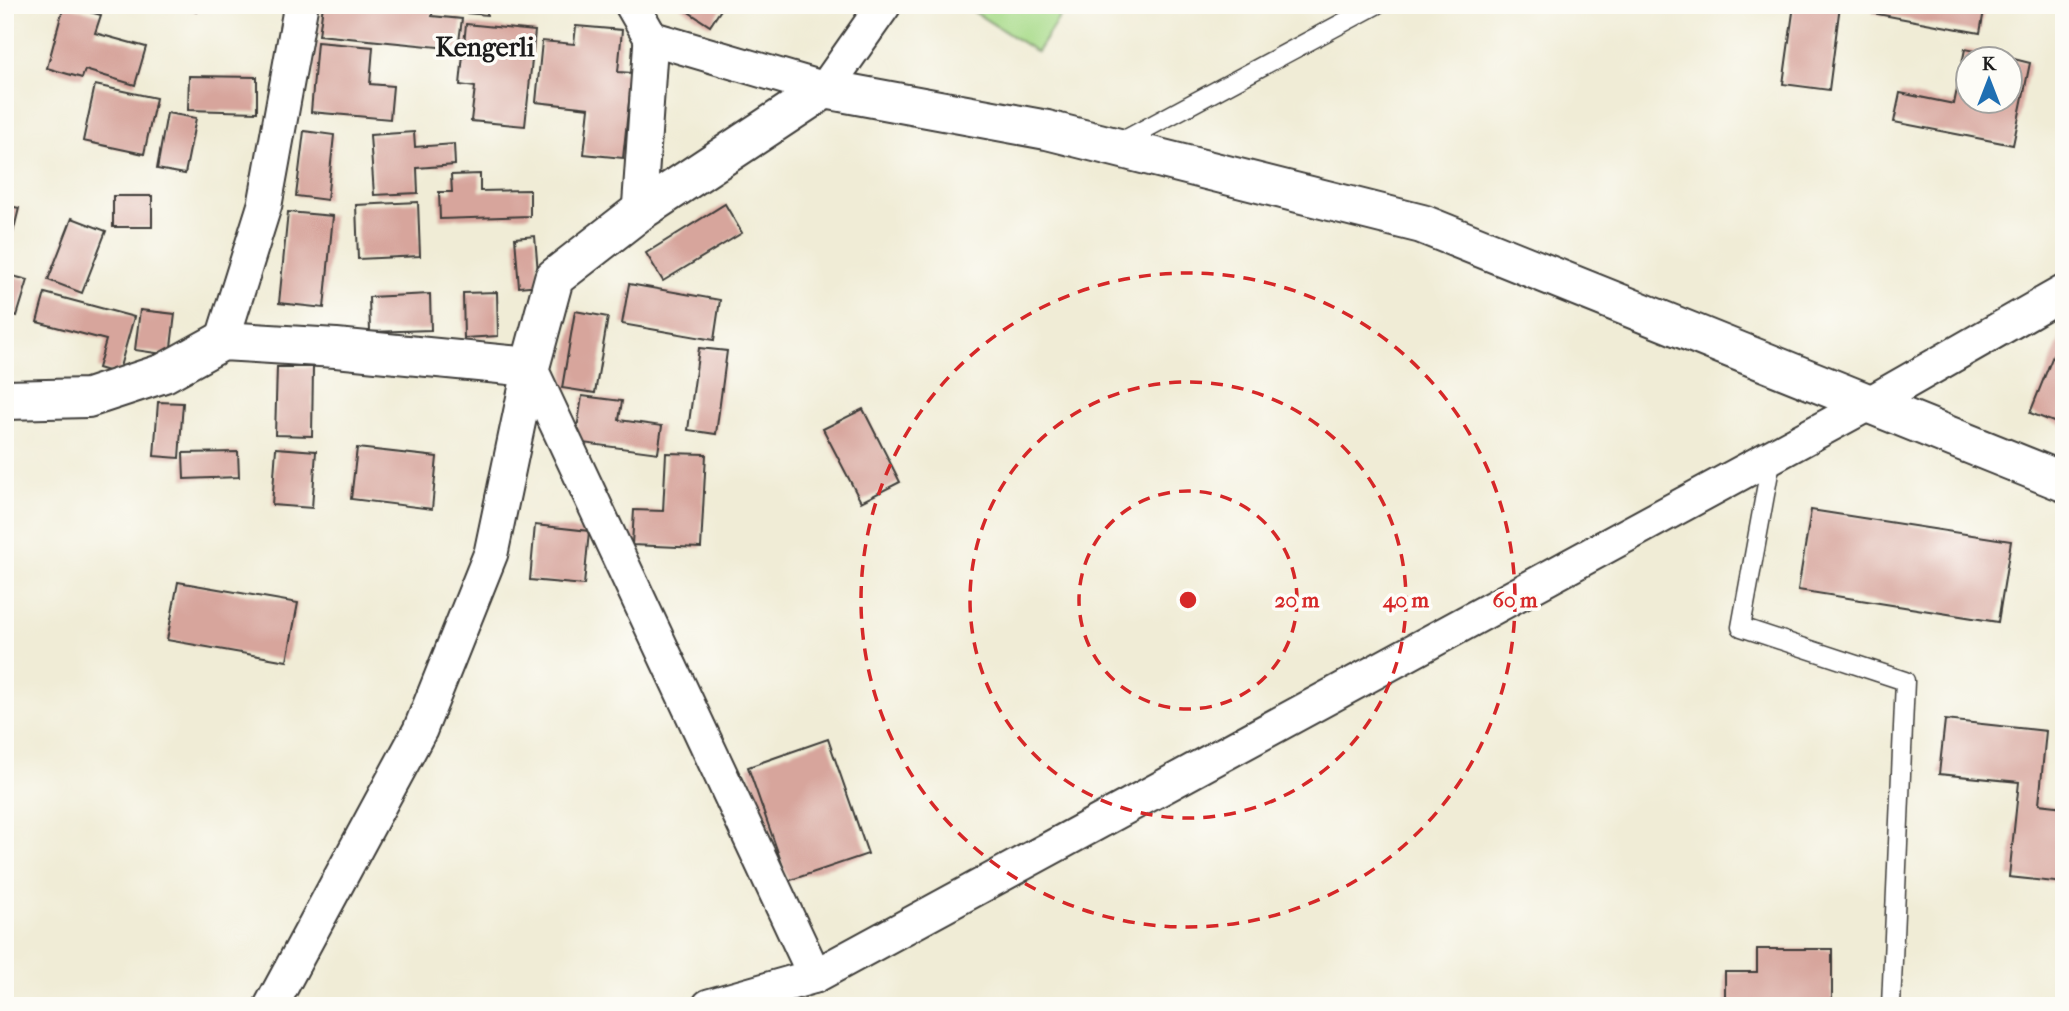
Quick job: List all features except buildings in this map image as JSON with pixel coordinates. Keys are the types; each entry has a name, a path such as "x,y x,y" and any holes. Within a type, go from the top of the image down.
{"street":[{"path":"222,341 265,204 302,5"},
{"path":"632,5 651,38 639,212"},
{"path":"271,1006 420,730 491,552 530,367 554,278 639,212 825,89 884,5"},
{"path":"651,38 825,89 1047,130 1422,224 2064,482"},
{"path":"709,1006 815,976 1868,404 2064,292"},
{"path":"5,400 88,398 164,373 222,341 336,348 530,367"},
{"path":"530,367 815,976"}],"lane":[{"path":"1112,147 1376,5"},
{"path":"1772,456 1741,627 1905,681 1891,1006"}],"green space":[{"path":"963,5 1067,5 1037,52"}],"district":[{"name":"Kengerli","path":"485,47"}]}
